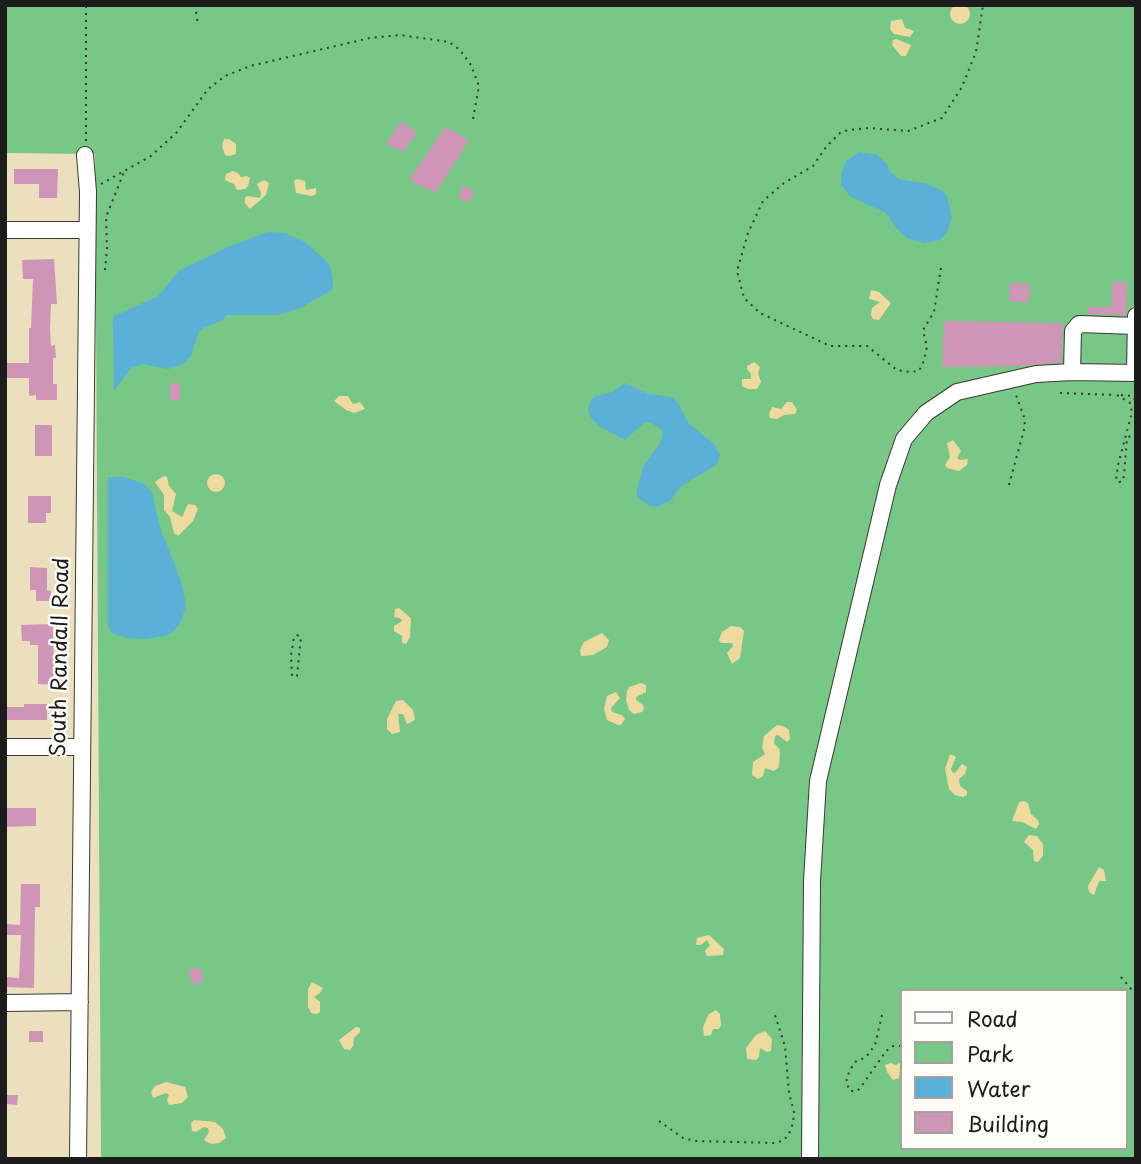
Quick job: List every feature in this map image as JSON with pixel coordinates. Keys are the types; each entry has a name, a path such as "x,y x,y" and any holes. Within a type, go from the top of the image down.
{"street":[{"name":"South Randall Road","path":"78,1159 88,192 86,155"},
{"path":"5,230 87,230"},
{"path":"810,1159 812,881 818,781 888,485 904,439 926,413 957,392 1037,374 1135,373 1136,315"},
{"path":"1072,372 1073,331 1079,324 1136,326"},
{"path":"5,747 81,747"},
{"path":"5,1003 80,1002"}],"path":[{"path":"86,5 86,155"},
{"path":"195,5 198,26"},
{"path":"941,268 934,312 923,330 927,347 923,363 919,371 910,372 897,370 867,346 830,346 760,313 744,298 737,271 748,233 763,201 784,183 813,166 840,133 868,128 908,131 942,118 962,87 976,52 983,5"},
{"path":"88,192 151,156 177,132 208,89 225,76 250,66 370,38 401,35 449,42 460,50 471,65 479,86 473,120"},
{"path":"105,270 106,217 124,172"},
{"path":"1009,485 1025,426 1015,387"},
{"path":"1060,393 1132,396 1136,401"},
{"path":"1116,395 1130,403 1132,412 1118,465 1116,480 1119,482 1123,481 1127,438 1136,433"},
{"path":"297,635 301,637 297,676 292,676 290,671 294,637 297,635"},
{"path":"1121,977 1136,995"},
{"path":"659,1121 683,1138 695,1141 776,1143 784,1140 793,1123 794,1112 789,1093 785,1046 775,1015"},
{"path":"882,1015 875,1045 866,1057 855,1062 849,1072 850,1091 857,1091 886,1051 893,1046 900,1046"}],"green space":[{"path":"5,5 1136,5 1136,1157 101,1159 95,154 5,153"}],"sand":[{"path":"960,4 967,7 970,14 967,21 960,24 953,21 950,14 953,7"},
{"path":"902,19 905,28 914,31 910,37 894,34 890,29 891,21"},
{"path":"896,39 911,45 906,56 901,56 892,45"},
{"path":"224,139 236,144 236,154 225,155 222,146"},
{"path":"233,171 241,177 250,178 245,189 237,190 234,184 225,180 226,174"},
{"path":"264,180 269,183 266,195 250,209 245,198 260,198 257,184"},
{"path":"294,181 305,181 306,190 316,188 316,194 312,196 296,193"},
{"path":"871,290 879,292 891,303 879,320 873,319 871,315 872,308 880,302 869,299"},
{"path":"754,362 760,367 758,373 761,382 757,389 748,389 742,386 742,379 751,379 747,366"},
{"path":"339,396 348,396 353,404 360,402 365,409 354,413 346,410 334,401"},
{"path":"787,402 794,405 797,410 795,414 770,418 772,407 781,409"},
{"path":"953,440 961,451 957,458 968,459 967,465 959,471 945,465 950,457 947,443"},
{"path":"216,474 222,477 225,483 222,489 216,492 210,489 207,483 210,477"},
{"path":"164,476 176,494 172,511 182,517 188,504 195,505 198,509 193,521 178,536 164,510 164,495 155,482"},
{"path":"399,608 411,618 410,637 406,644 402,643 402,636 394,631 394,626 402,621 394,617 395,609"},
{"path":"731,626 740,627 744,631 740,658 732,664 727,653 733,646 732,643 721,643 719,640 722,632"},
{"path":"602,633 609,640 607,647 593,655 581,656 580,650 584,642"},
{"path":"641,683 646,685 646,692 636,697 636,700 644,709 634,714 629,710 627,691 629,687"},
{"path":"616,692 620,698 611,708 612,712 625,719 621,725 607,720 604,709 607,696"},
{"path":"403,700 413,710 415,720 407,724 403,714 398,714 400,732 392,734 387,729 387,719 396,701"},
{"path":"777,725 789,730 790,739 787,742 778,735 775,736 774,743 780,750 779,767 774,771 765,768 763,776 758,779 752,775 753,762 765,754 762,747 764,736"},
{"path":"950,754 956,757 952,772 955,773 962,764 967,767 965,774 959,779 960,786 967,791 967,795 963,797 955,795 949,789 945,769"},
{"path":"1024,801 1038,820 1036,829 1022,822 1012,821 1019,802"},
{"path":"1029,835 1037,836 1043,844 1043,856 1038,862 1034,861 1033,850 1024,842"},
{"path":"1099,867 1104,870 1106,881 1099,881 1094,895 1089,892 1088,886"},
{"path":"709,935 724,949 723,955 707,956 705,951 710,945 707,940 696,945 697,938"},
{"path":"312,982 323,988 314,997 320,1002 320,1012 317,1014 311,1013 308,1007 308,989"},
{"path":"716,1010 720,1014 721,1025 719,1029 713,1029 711,1035 704,1036 703,1027 707,1018"},
{"path":"356,1027 360,1028 360,1032 354,1038 353,1046 350,1050 344,1049 339,1040"},
{"path":"765,1031 772,1039 771,1051 760,1048 756,1060 747,1059 746,1048 756,1035"},
{"path":"900,1063 899,1078 893,1080 885,1065"},
{"path":"166,1082 185,1087 188,1097 182,1103 169,1105 169,1095 166,1093 153,1098 151,1092 155,1086"},
{"path":"194,1120 215,1122 223,1129 226,1138 219,1143 207,1142 204,1140 209,1132 208,1128 192,1131 191,1123"}],"water":[{"path":"859,152 877,155 899,179 927,184 943,191 947,196 952,218 947,232 940,240 924,243 907,238 886,213 850,196 841,185 842,172 846,161"},
{"path":"268,232 284,233 305,242 322,257 330,266 332,290 300,308 278,315 227,315 221,321 201,329 191,356 183,364 168,369 143,364 131,368 114,391 113,317 158,296 180,270 230,246"},
{"path":"625,383 648,394 672,397 688,423 713,443 720,455 717,464 680,487 670,501 657,507 641,500 637,496 637,489 644,465 661,442 661,429 645,422 625,440 599,426 588,410 591,400 596,396 612,392"},
{"path":"108,477 124,477 145,484 152,493 161,530 181,581 186,605 181,622 166,636 126,638 112,633 108,626"}],"building":[{"path":"401,121 417,133 403,152 386,144"},
{"path":"445,127 469,140 436,193 409,180"},
{"path":"14,169 58,169 57,198 39,198 39,184 14,184"},
{"path":"463,185 474,192 470,202 458,199"},
{"path":"54,259 57,304 51,304 50,328 51,346 55,345 53,384 57,384 57,400 36,400 36,395 29,396 29,378 5,378 5,363 29,363 33,279 23,279 22,260"},
{"path":"1113,281 1127,282 1126,315 1088,314 1088,307 1111,307"},
{"path":"1010,283 1030,284 1029,302 1009,302"},
{"path":"944,321 1063,323 1061,362 1022,366 942,367"},
{"path":"170,383 180,383 180,400 170,400"},
{"path":"35,425 52,425 52,456 35,456"},
{"path":"28,496 51,496 51,513 46,513 46,523 28,523"},
{"path":"30,567 47,568 47,590 51,591 51,601 36,601 36,590 30,590"},
{"path":"53,624 54,685 38,684 38,645 22,641 21,625"},
{"path":"24,704 47,704 47,720 5,720 5,707 24,707"},
{"path":"5,808 36,808 36,826 5,827"},
{"path":"21,884 40,884 40,907 35,907 34,988 5,987 6,977 19,978 21,935 5,935 5,924 20,925"},
{"path":"200,967 204,980 194,985 187,971"},
{"path":"29,1031 43,1031 43,1042 29,1042"},
{"path":"5,1095 18,1095 17,1105 5,1104"}]}
